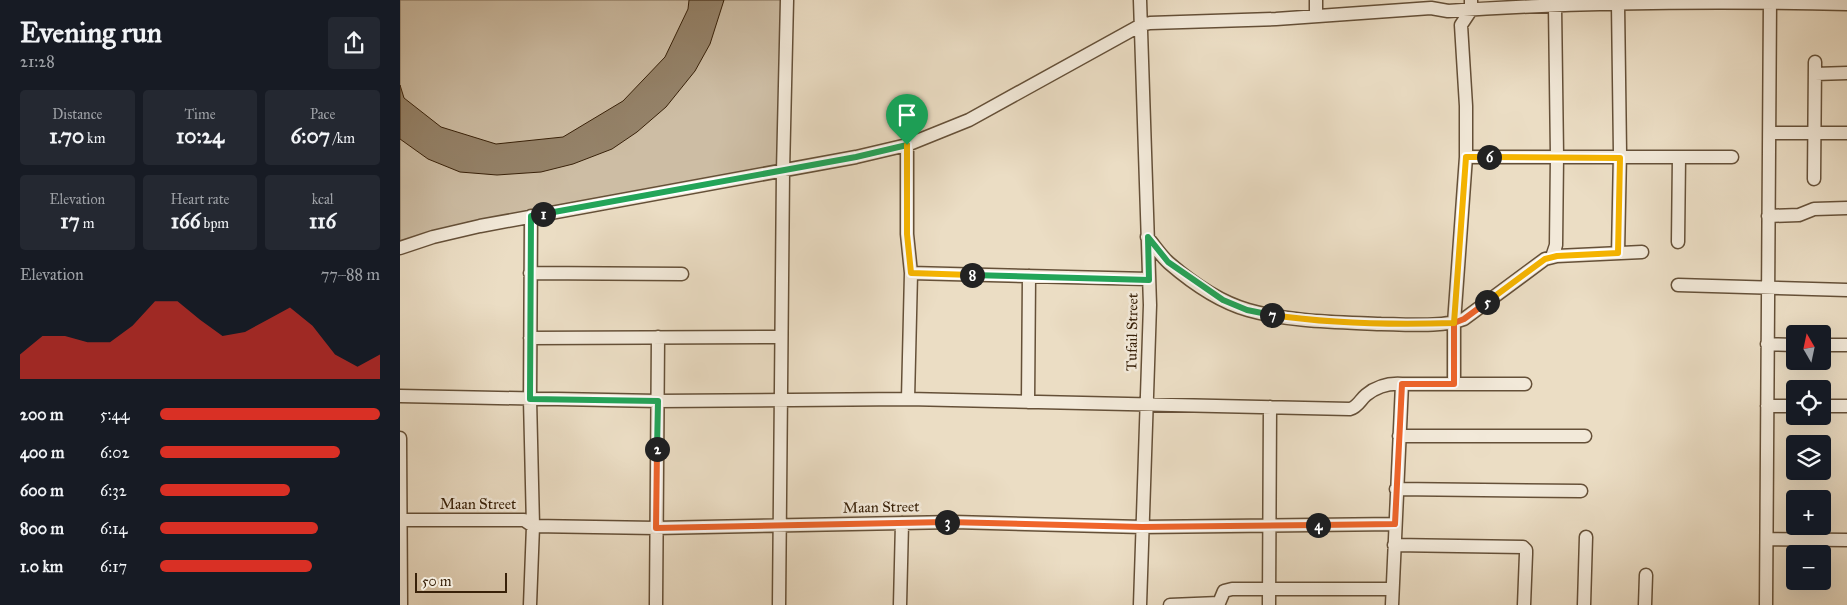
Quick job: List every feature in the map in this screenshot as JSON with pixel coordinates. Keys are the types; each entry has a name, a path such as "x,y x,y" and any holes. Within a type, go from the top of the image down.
{"street":[{"path":"779,605 782,171 787,0"},
{"name":"Tufail Street","path":"1140,0 1149,280 1140,605"},
{"path":"1316,0 1316,16"},
{"path":"400,248 443,235 531,216 782,171 907,145 969,120 1141,25 1162,22 1316,16 1442,5 1555,6 1770,1 1847,4"},
{"path":"1766,605 1770,1"},
{"path":"1618,4 1620,158 1618,253"},
{"path":"1442,5 1461,24"},
{"path":"1454,384 1454,323 1466,157 1466,106 1461,24 1471,5"},
{"path":"1552,257 1556,245 1555,6"},
{"path":"1814,179 1815,68 1847,73"},
{"path":"1769,133 1847,133"},
{"path":"907,145 907,234 911,273 908,400"},
{"path":"1466,157 1732,157"},
{"path":"1678,242 1679,158"},
{"path":"1768,216 1799,215 1814,209 1847,208"},
{"path":"530,605 533,526 530,399 531,216"},
{"path":"1148,237 1168,262 1223,300 1247,310 1305,320 1352,323 1454,323 1464,319 1545,259 1557,256 1642,252"},
{"path":"530,273 682,274"},
{"path":"911,273 1149,280"},
{"path":"1028,402 1029,276"},
{"path":"1678,285 1847,290"},
{"path":"656,605 658,337"},
{"path":"530,338 781,337"},
{"path":"1767,344 1786,345"},
{"path":"1831,345 1847,345"},
{"path":"400,396 658,401 908,400 1350,408 1355,407 1366,395 1376,388 1391,384 1525,384"},
{"path":"1392,605 1402,384"},
{"path":"1768,406 1786,406"},
{"path":"1831,406 1847,406"},
{"path":"1269,605 1270,407"},
{"path":"1399,436 1585,436"},
{"path":"400,438 401,605"},
{"path":"1396,489 1581,491"},
{"name":"Maan Street","path":"400,520 524,520 533,526 656,528 954,522 1142,527 1395,524"},
{"path":"900,605 902,523"},
{"path":"1584,605 1586,537"},
{"path":"1767,539 1847,540"},
{"path":"1394,544 1523,547 1526,550 1524,605"},
{"path":"1645,605 1646,575"},
{"path":"1170,605 1219,603 1226,590 1392,589"}],"shaded area":[{"path":"400,0 783,0 778,165 468,222 400,245"}],"building":[{"path":"689,0 724,0 710,44 695,71 666,107 637,132 612,149 573,164 541,172 497,175 460,172 428,159 400,139 400,85 404,98 441,127 496,144 563,137 623,101 665,57 688,9"}],"route":[{"path":"907,145 856,157 531,216 530,399 658,401 656,528 954,522 1142,527 1395,524 1402,384 1454,384 1454,323 1464,319 1545,259 1557,256 1618,253 1620,158 1557,156 1466,157 1454,323 1352,323 1305,320 1247,310 1223,300 1168,262 1148,237 1149,280 911,273 907,234 907,145"}]}
